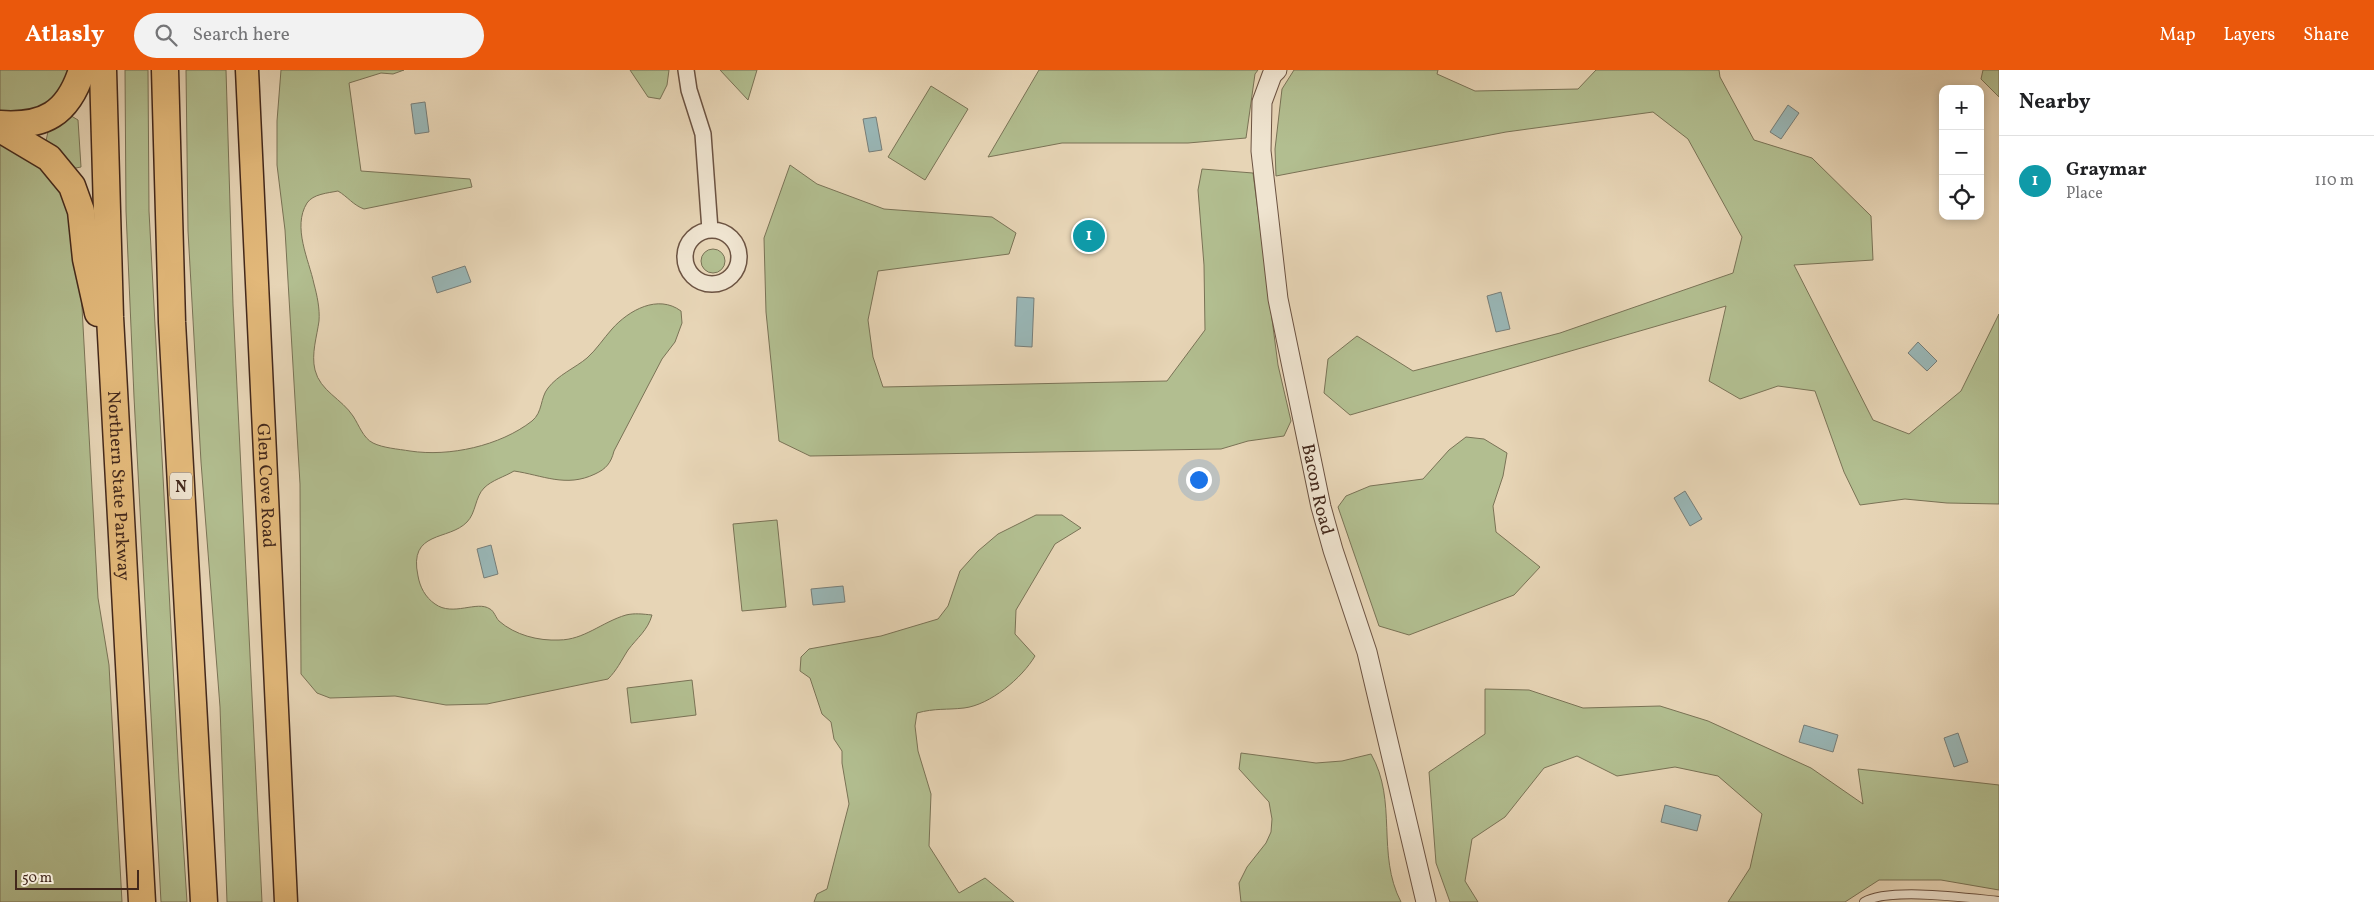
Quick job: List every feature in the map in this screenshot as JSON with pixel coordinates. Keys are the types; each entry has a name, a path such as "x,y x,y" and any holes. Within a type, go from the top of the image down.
{"highway":[{"path":"0,124 29,125 48,118 63,106 69,98 82,70"},
{"name":"Northern State Parkway","path":"104,70 113,378 142,902"},
{"name":"N","path":"165,70 171,296 204,902"},
{"path":"0,129 49,158 65,175 78,198 84,224 86,258 113,378"}],"main road":[{"name":"Glen Cove Road","path":"247,70 286,902"}],"street":[{"path":"686,70 689,90 703,134 710,230"},
{"name":"Bacon Road","path":"1276,70 1272,75 1262,102 1261,151 1281,316 1321,507 1333,550 1368,652 1426,902"}],"lane":[{"path":"1864,902 1870,898 1909,894 1999,901"}],"green space":[{"path":"0,70 72,70 69,80 44,107 3,115 0,113"},
{"path":"125,70 148,70 149,211 187,902 161,902 134,397 126,211"},
{"path":"186,70 226,70 233,305 262,902 227,902 220,707 201,462 188,231"},
{"path":"281,70 404,70 393,74 381,73 349,83 361,171 470,179 472,187 364,209 338,191 321,194 313,198 307,203 303,212 301,233 319,312 314,351 315,370 322,384 348,410 364,435 373,443 410,451 441,452 474,448 505,437 532,421 538,413 545,392 552,383 587,358 619,322 635,310 644,306 663,304 681,311 682,323 675,342 662,359 605,468 595,474 574,480 554,479 514,471 487,485 481,492 467,522 459,528 424,544 419,551 416,561 422,588 428,598 435,604 449,609 485,607 491,610 505,626 535,638 551,640 568,639 585,634 626,615 652,615 645,630 628,650 608,679 487,704 446,705 395,696 330,698 317,693 301,674 300,484 285,230 277,165 277,121"},
{"path":"630,70 669,70 667,85 660,99 648,97"},
{"path":"720,70 757,70 748,100"},
{"path":"1039,70 1258,70 1255,74 1246,138 1188,143 1062,143 988,157"},
{"path":"1294,70 1438,70 1437,74 1475,91 1578,89 1596,70 1719,70 1720,77 1754,140 1812,158 1871,216 1873,260 1794,265 1873,420 1909,434 1961,391 1999,314 1999,504 1947,503 1905,499 1860,505 1844,472 1815,391 1778,386 1740,399 1709,381 1726,306 1350,415 1324,393 1328,359 1357,336 1413,371 1560,333 1733,273 1742,237 1688,139 1653,112 1506,132 1276,176 1275,149 1282,89"},
{"path":"1983,70 1999,70 1999,97 1981,79"},
{"path":"931,86 968,109 925,180 888,157"},
{"path":"68,114 78,120 81,167 71,169 56,148 46,141 49,127"},
{"path":"0,140 43,165 69,191 81,289 98,598 109,665 122,902 0,902"},
{"path":"790,165 817,184 884,209 992,217 1016,233 1009,254 878,271 868,320 873,357 883,387 1167,381 1205,330 1204,265 1198,190 1202,169 1253,173 1278,365 1291,421 1284,436 1248,441 1221,449 810,456 779,441 766,312 764,238"},
{"path":"713,249 722,252 725,261 722,270 713,273 704,270 701,261 704,252"},
{"path":"1466,437 1484,439 1507,453 1503,476 1493,506 1496,532 1540,567 1514,595 1409,635 1379,626 1338,507 1346,496 1370,486 1423,479 1449,450"},
{"path":"1036,515 1062,515 1081,528 1055,544 1016,610 1015,634 1035,656 1014,681 984,702 964,708 917,713 915,726 918,751 931,794 929,846 959,893 985,878 1014,902 814,902 817,894 827,889 849,804 842,763 842,751 834,739 831,722 822,714 810,678 800,671 801,657 809,649 881,636 938,619 948,606 960,571 978,551 998,534"},
{"path":"777,520 786,607 742,611 733,524"},
{"path":"692,680 696,715 631,723 627,688"},
{"path":"1485,689 1529,690 1583,708 1660,706 1708,721 1811,768 1863,804 1858,769 1999,785 1999,890 1941,880 1879,880 1845,902 1728,902 1750,868 1762,814 1718,776 1675,767 1617,776 1577,756 1544,768 1505,817 1472,839 1465,881 1478,902 1450,902 1436,863 1429,772 1485,734"},
{"path":"1241,753 1316,763 1342,761 1371,754 1384,790 1390,865 1394,884 1401,902 1241,902 1239,883 1247,867 1266,843 1271,832 1272,819 1269,802 1239,769"}],"water":[{"path":"425,102 429,132 415,134 411,104"},
{"path":"1788,105 1799,113 1781,139 1770,132"},
{"path":"876,117 882,150 869,152 863,119"},
{"path":"465,266 471,282 437,293 432,277"},
{"path":"1501,292 1510,329 1496,332 1487,296"},
{"path":"1017,297 1034,298 1032,347 1015,346"},
{"path":"1918,342 1937,361 1927,371 1908,353"},
{"path":"1685,491 1702,519 1690,526 1674,498"},
{"path":"491,545 498,574 484,578 477,549"},
{"path":"843,586 845,602 813,605 811,589"},
{"path":"1804,725 1838,735 1833,752 1799,742"},
{"path":"1958,733 1968,762 1954,767 1944,738"},
{"path":"1665,805 1701,815 1697,831 1661,822"}],"place":[{"name":"Graymar","path":"1089,236"}]}
